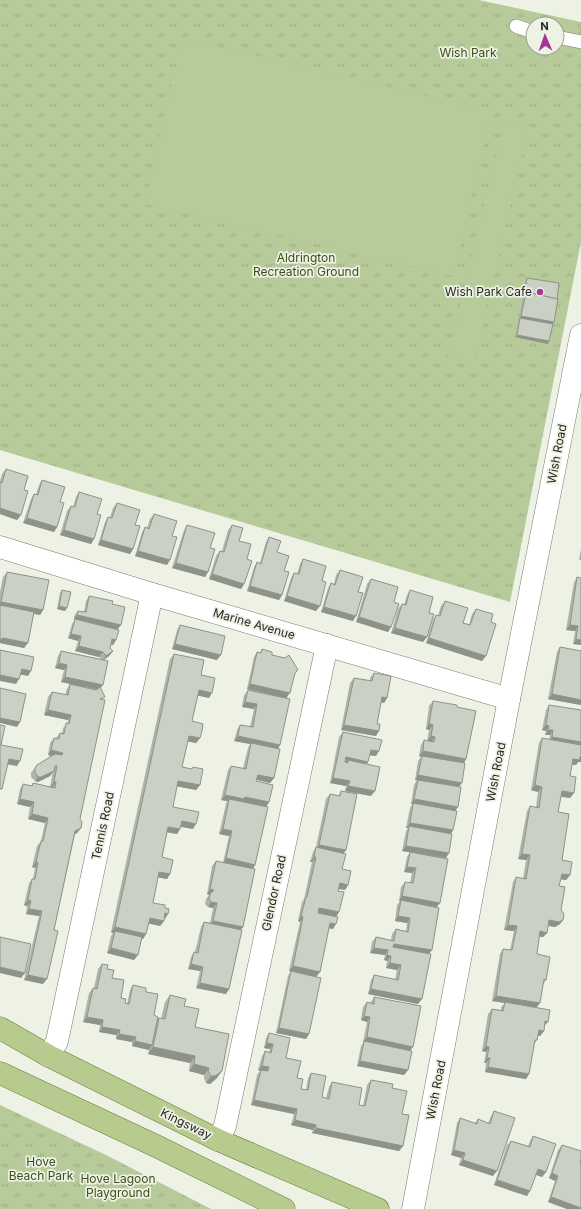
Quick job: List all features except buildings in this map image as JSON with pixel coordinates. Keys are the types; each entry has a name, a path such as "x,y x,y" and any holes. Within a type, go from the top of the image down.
{"main road":[{"name":"Kingsway","path":"0,1028 49,1056 218,1140 378,1209"},
{"path":"0,1073 154,1145 284,1209"}],"street":[{"name":"Wish Road","path":"413,1209 509,699 581,335"},
{"name":"Marine Avenue","path":"0,547 152,594 509,699"},
{"name":"Tennis Road","path":"49,1056 57,1041 152,594"},
{"name":"Glendor Road","path":"218,1140 225,1126 327,645"}],"lane":[{"path":"516,26 525,29"},
{"path":"565,39 581,42"}],"green space":[{"name":"Aldrington Recreation Ground","path":"0,0 479,0 553,16 525,16 525,56 565,56 565,19 581,22 581,242 510,602 0,450"},
{"path":"182,38 491,111 454,276 145,204"},
{"path":"504,123 528,127 474,363 448,357"},
{"name":"Hove Beach Park","path":"0,1105 108,1156 211,1209 0,1209"}],"place":[{"name":"Wish Park Cafe","path":"540,292"}],"park label":[{"name":"Wish Park","path":"468,53"},
{"name":"Hove Lagoon Playground","path":"118,1186"}]}
